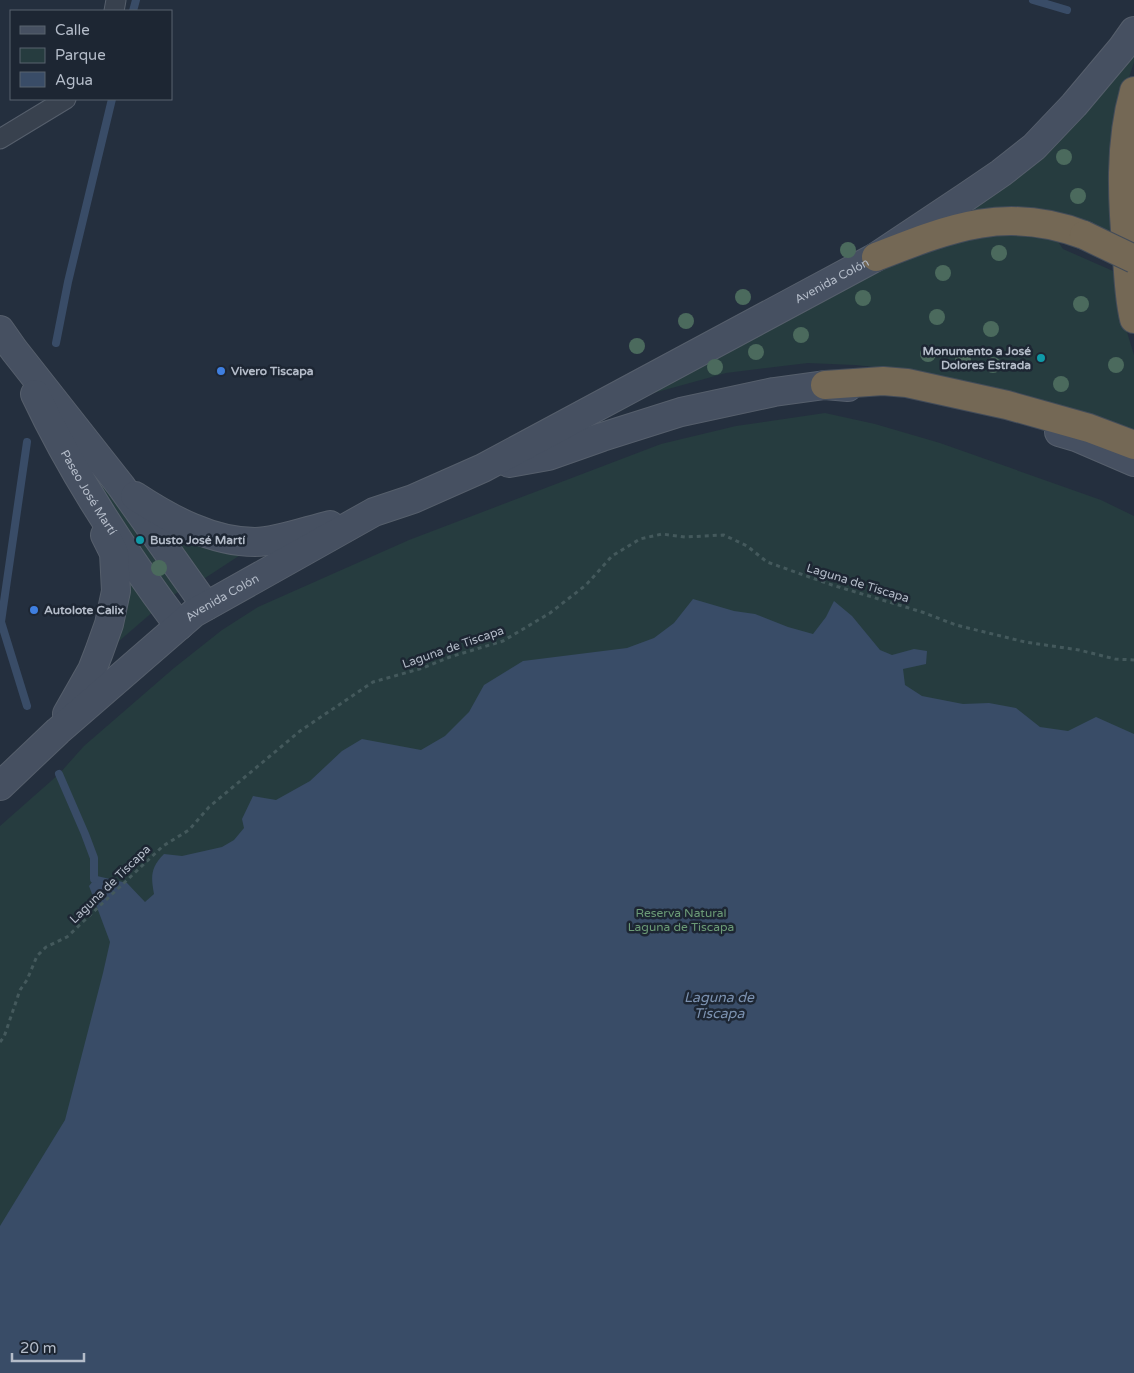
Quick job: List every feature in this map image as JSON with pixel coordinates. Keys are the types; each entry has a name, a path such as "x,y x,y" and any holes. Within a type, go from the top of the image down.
{"highway":[{"path":"1134,91 1130,104 1124,156 1122,200 1134,319"},
{"path":"876,257 934,234 980,223 1022,221 1064,227 1134,259"},
{"path":"825,385 882,381 907,383 1007,405 1089,428 1130,454"}],"main road":[{"name":"Avenida Colón","path":"0,786 58,731 194,613 374,512 413,499 483,468 876,257 1001,173 1034,147 1074,105 1134,31"},
{"name":"Paseo José Martí","path":"7,340 83,486 143,578 179,626"},
{"name":"Paseo José Martí","path":"7,340 121,486 206,606"},
{"name":"Avenida Colón","path":"483,468 548,456 681,412 774,392 825,385"},
{"path":"58,731 92,670 109,624 116,591 114,553 83,486"},
{"path":"121,486 162,514 195,529 226,538 256,542 291,535 374,512"}],"street":[{"path":"0,138 64,100"}],"path":[{"name":"Laguna de Tiscapa","path":"0,1042 4,1037 20,990 27,980 37,956 46,947 67,937 163,846 189,830 215,802 300,732 372,682 423,668 450,657 503,641 550,613 586,585 612,556 640,539 662,534 685,537 724,535 747,546 767,562 832,585 922,612 956,625 1025,642 1079,650 1115,659 1134,660"}],"green space":[{"path":"1134,51 1134,62 1125,90 1112,238 956,216"},
{"path":"1023,234 1057,240 1063,249 1113,271 1123,319 1134,355 1134,434 1096,417 1019,393 894,369 855,365 808,363 726,373 621,402 919,252 980,236"},
{"name":"Laguna de Tiscapa","path":"825,413 875,424 940,443 1101,500 1134,516 1134,1373 0,1373 0,826 59,774 84,746 174,668 222,630 258,607 409,540 661,444 736,426"},
{"path":"85,451 180,591 170,597 141,558 81,454"},
{"path":"159,518 251,548 202,580"},
{"path":"127,568 155,610 111,648"}],"water":[{"name":"Laguna de Tiscapa","path":"693,599 734,611 755,614 788,627 813,634 826,617 834,601 852,616 880,650 892,655 914,649 927,651 926,664 903,669 905,685 922,696 963,704 989,703 1016,708 1040,727 1068,731 1096,717 1134,734 1134,1373 0,1373 0,1226 65,1120 110,942 89,886 97,876 127,883 145,902 154,894 152,883 154,868 164,854 182,856 222,847 234,840 244,828 242,819 253,796 276,800 310,781 342,751 362,739 421,750 445,736 469,712 484,685 523,661 627,648 654,638 674,623"}],"waterway":[{"path":"133,10 136,0"},
{"path":"1033,0 1067,10"},
{"path":"56,343 68,282 112,100"},
{"path":"27,442 1,622 27,706"},
{"path":"59,774 94,858 94,879"}],"place":[{"name":"Monumento a José Dolores Estrada","path":"1041,358"},
{"name":"Vivero Tiscapa","path":"221,371"},
{"name":"Busto José Martí","path":"140,540"},
{"name":"Autolote Calix","path":"34,610"}],"park label":[{"name":"Reserva Natural Laguna de Tiscapa","path":"681,920"}]}
